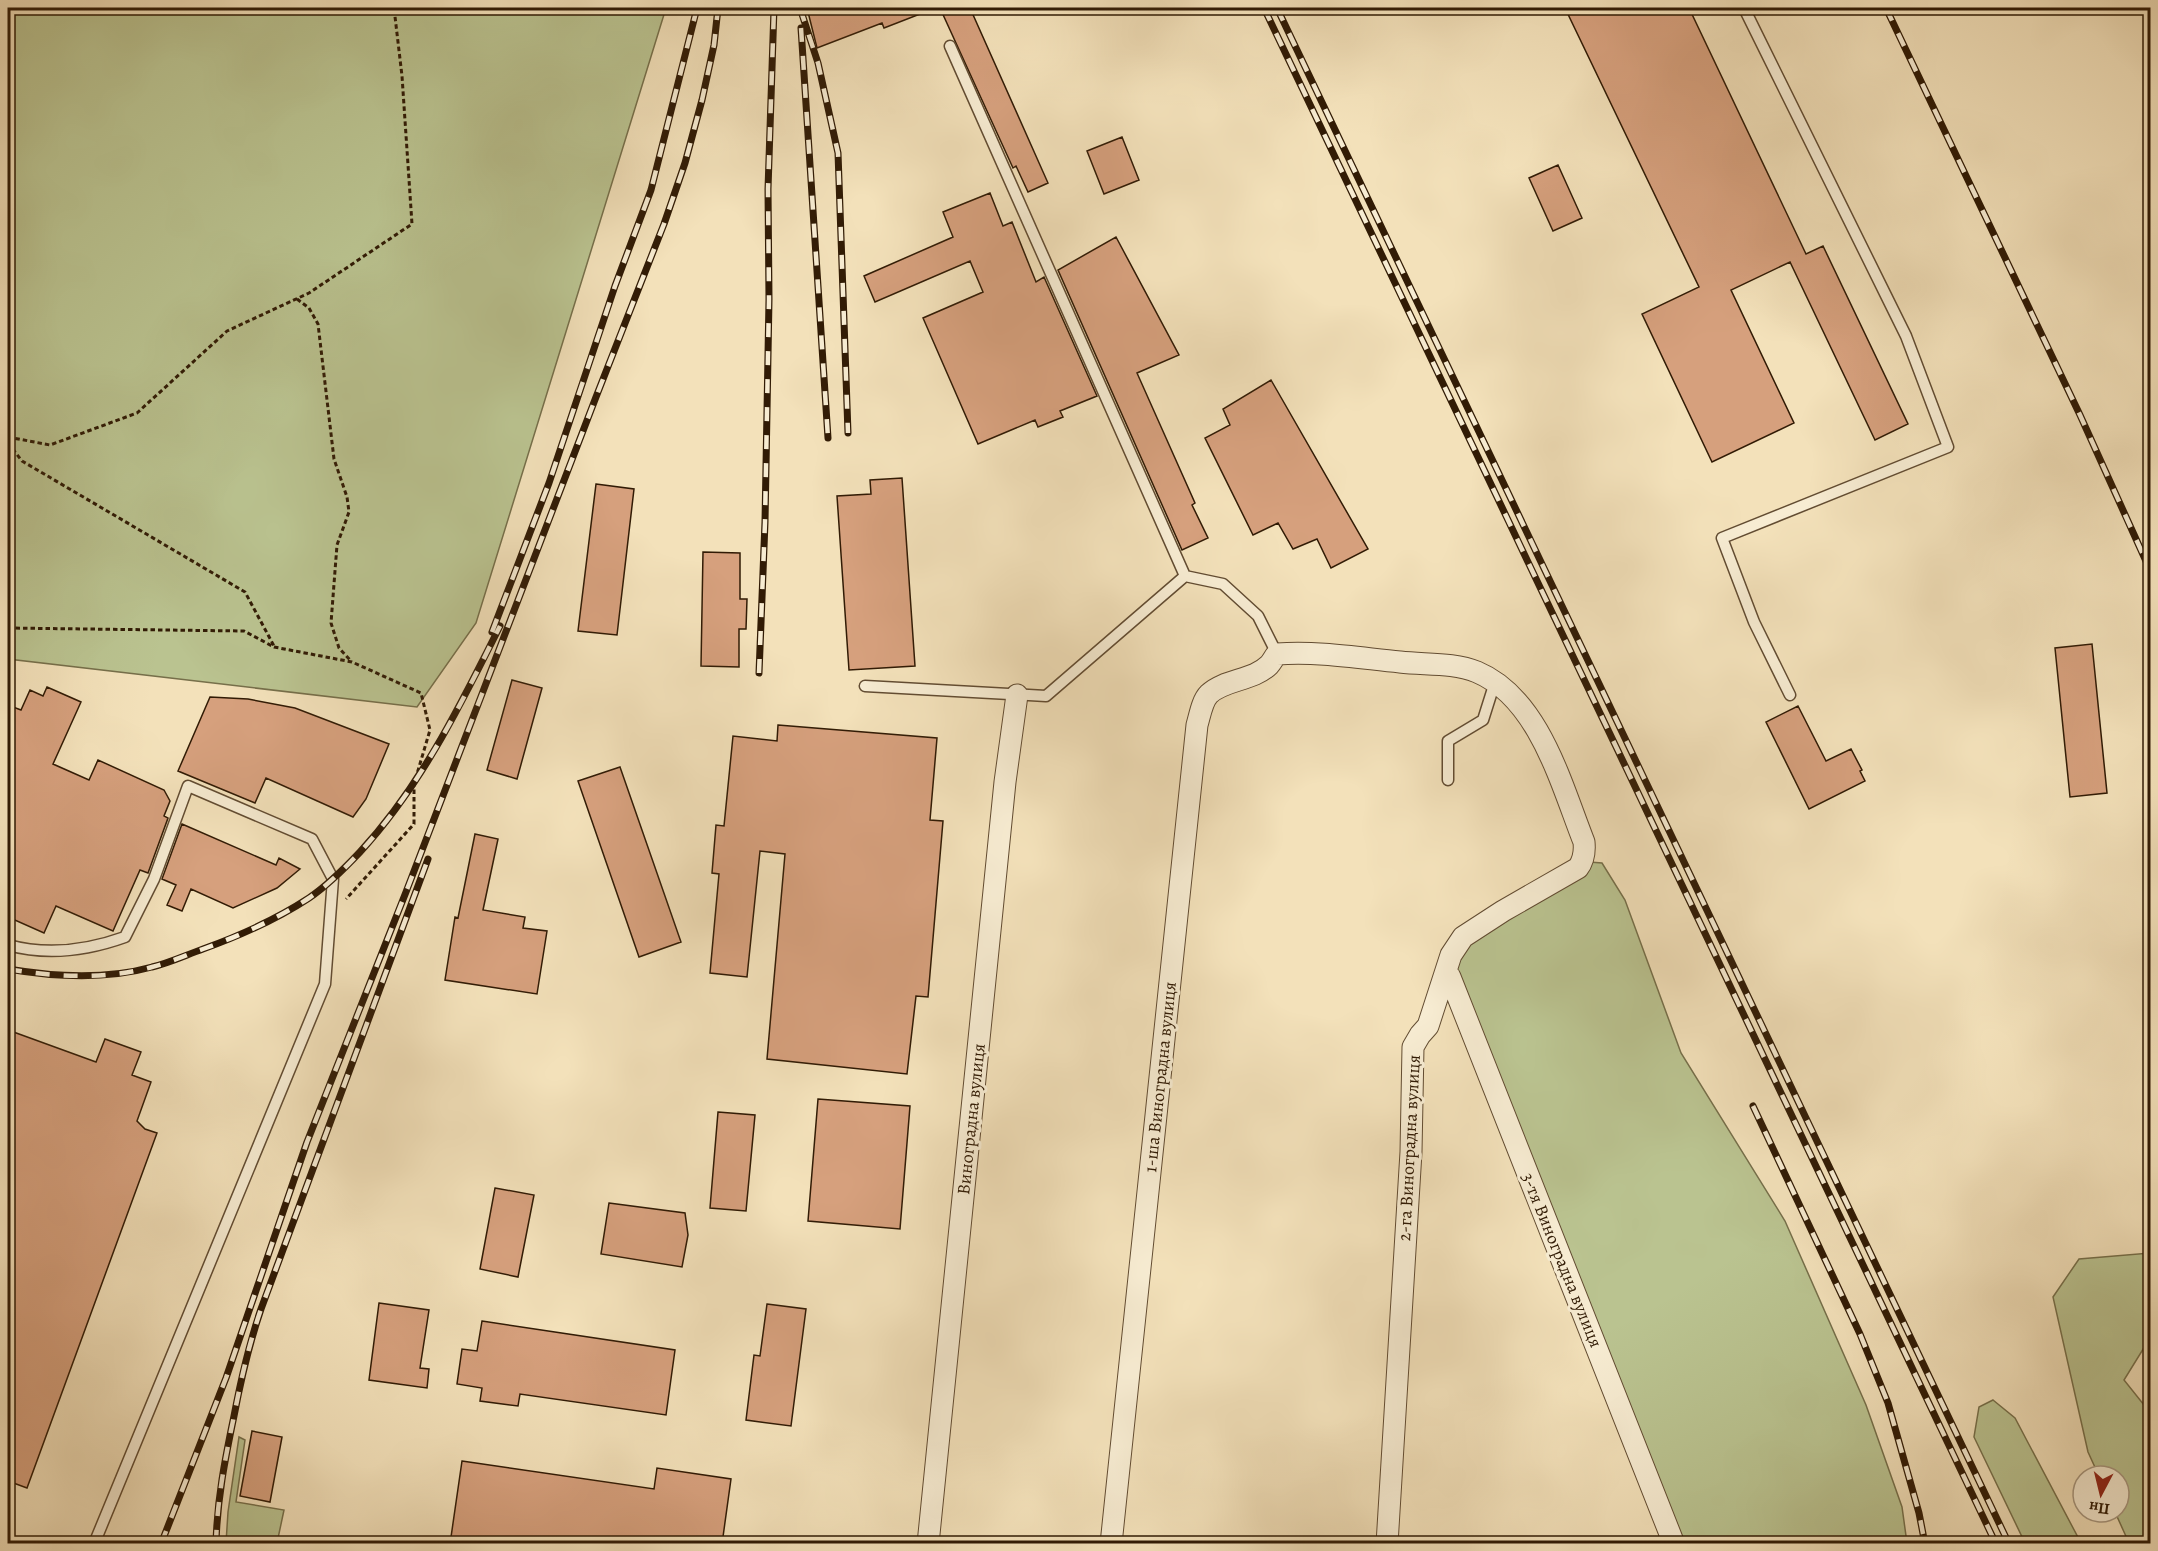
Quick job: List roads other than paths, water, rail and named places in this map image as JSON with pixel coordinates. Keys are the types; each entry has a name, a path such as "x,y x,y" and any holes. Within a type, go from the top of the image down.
{"street":[{"name":"2-га Виноградна вулиця","path":"1277,654 1309,652 1454,666 1476,672 1495,682 1517,702 1536,726 1584,842 1584,855 1578,868 1463,937 1451,955 1428,1026 1413,1047 1411,1152 1387,1544"},
{"name":"1-ша Виноградна вулиця","path":"1111,1544 1197,725 1208,695 1220,687 1268,666 1277,654"},
{"name":"Виноградна вулиця","path":"928,1544 1005,782 1017,695"},
{"name":"3-тя Виноградна вулиця","path":"1450,976 1674,1544"}],"lane":[{"path":"1744,8 1906,336 1948,447 1722,538 1754,622 1790,695"},
{"path":"950,46 1185,576"},
{"path":"1185,576 1223,584 1258,616 1277,654"},
{"path":"865,686 1046,696 1185,576"},
{"path":"1448,780 1448,741 1483,720 1495,682"},
{"path":"8,945 55,951 95,948 125,938 154,879 188,786 312,839 333,879 325,984 94,1544"}],"railway":[{"path":"492,632 549,483 615,286 651,190 697,8"},
{"path":"161,1544 226,1378 307,1142 664,224 685,163 702,100 714,45 718,8"},
{"path":"759,673 765,522 769,299 768,189 774,8"},
{"path":"800,8 818,63 838,153 848,433"},
{"path":"1264,8 1996,1544"},
{"path":"1277,8 2009,1544"},
{"path":"1886,8 2080,415 2150,570"},
{"path":"801,28 828,438"},
{"path":"8,969 80,976 116,974 152,967 244,933 309,898 354,858 382,827 421,773 500,626"},
{"path":"216,1544 225,1464 242,1375 261,1309 428,859"},
{"path":"1753,1106 1860,1334 1888,1403 1919,1513 1925,1544"}]}
